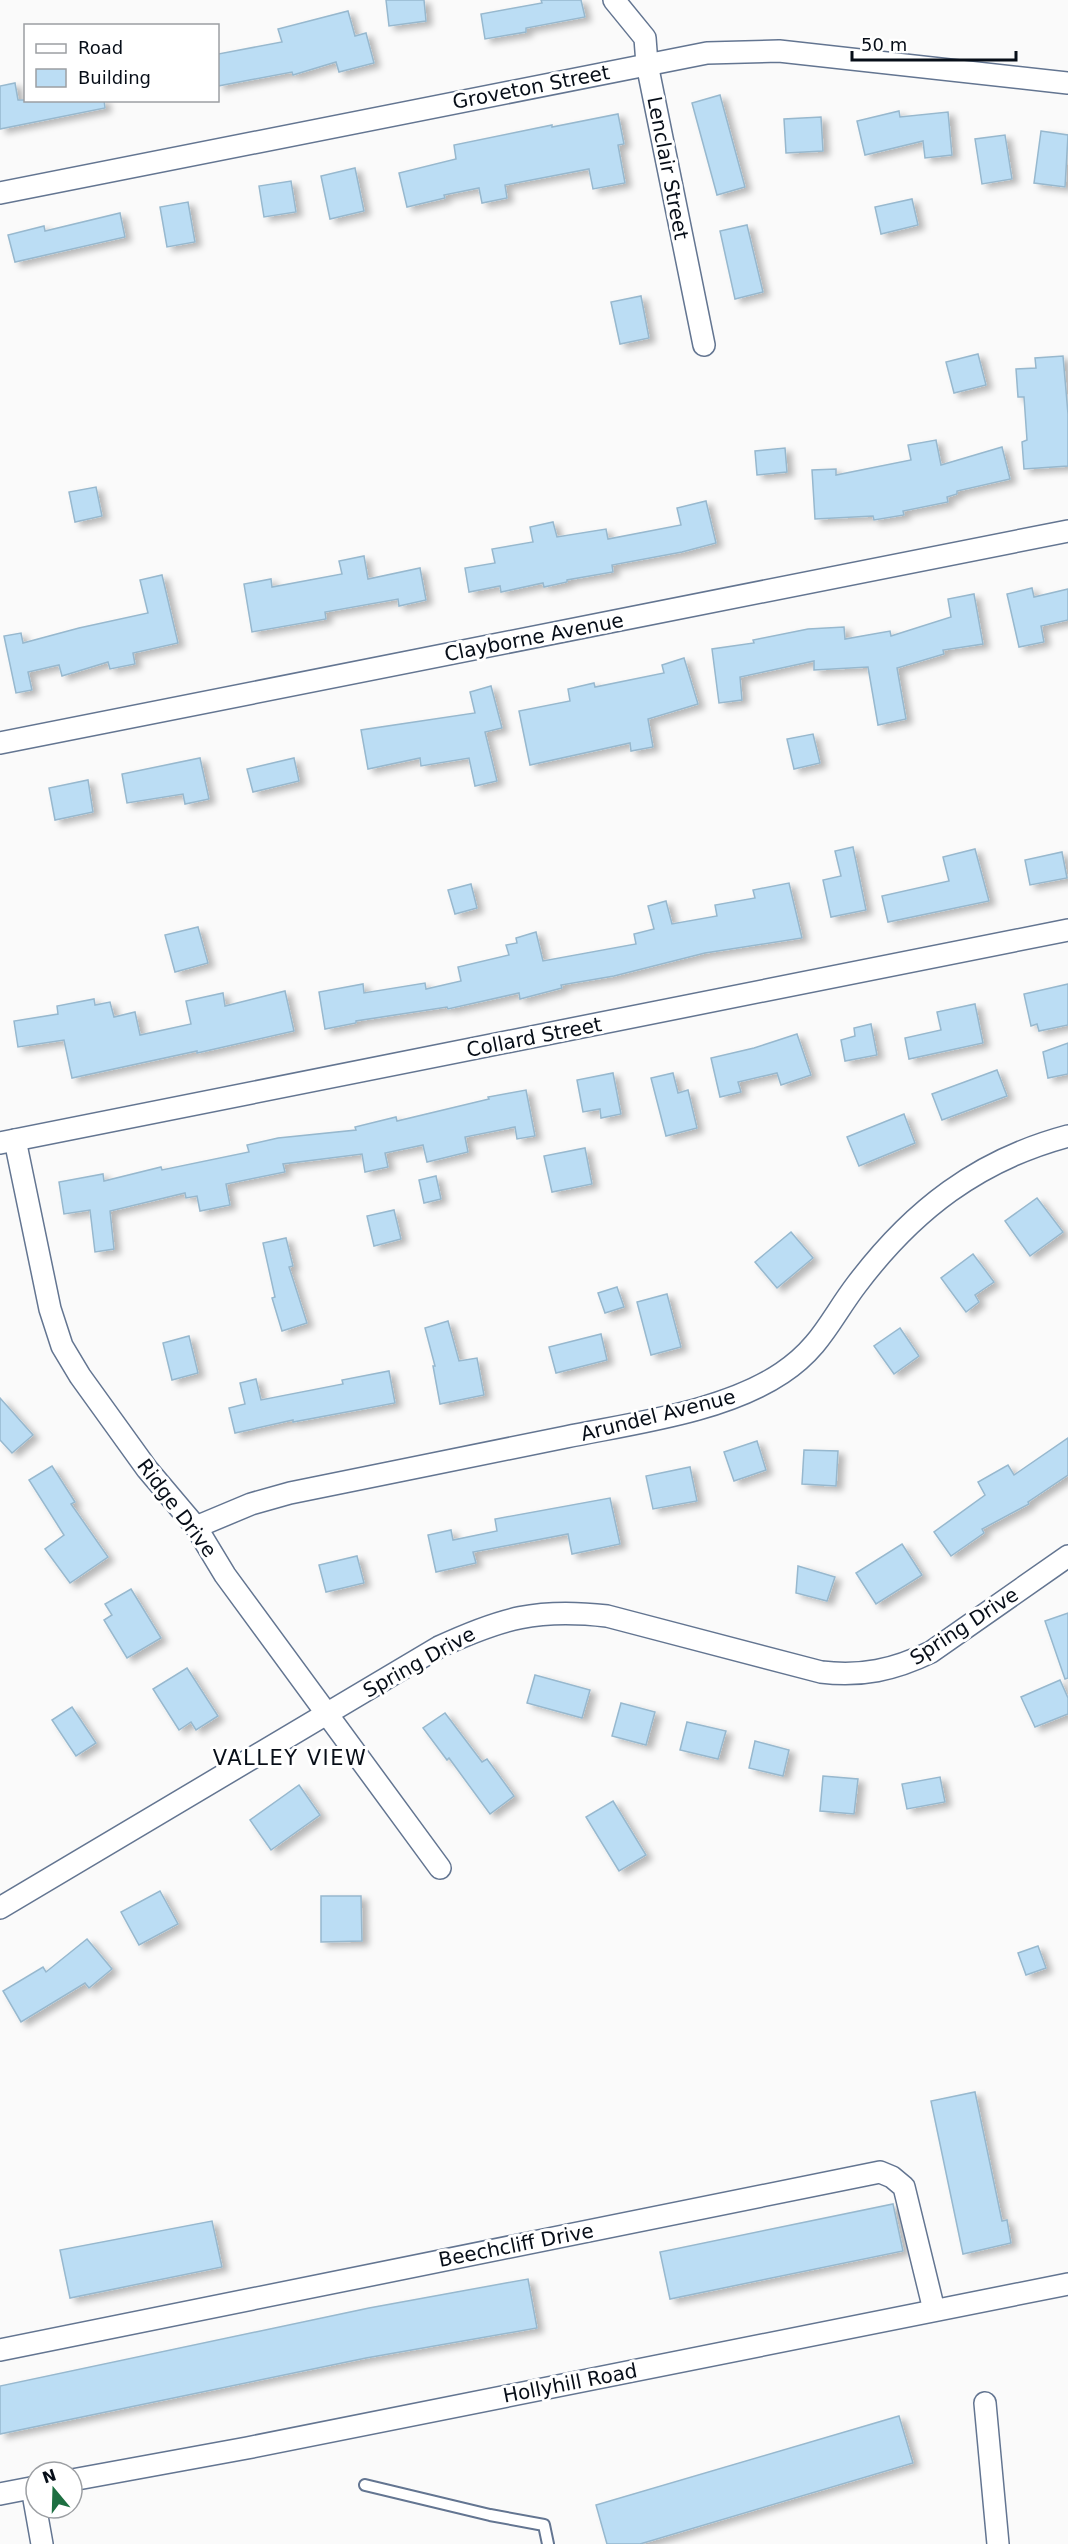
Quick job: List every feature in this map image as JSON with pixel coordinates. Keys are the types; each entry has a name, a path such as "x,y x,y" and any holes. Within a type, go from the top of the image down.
{"street":[{"name":"Lenclair Street","path":"614,0 645,38 647,64 704,345"},
{"name":"Groveton Street","path":"0,193 707,53 779,51 1068,83"},
{"name":"Clayborne Avenue","path":"0,743 1068,531"},
{"name":"Collard Street","path":"8,1142 1068,930"},
{"name":"Arundel Avenue","path":"196,1527 251,1504 290,1493 657,1419 758,1388 806,1354 829,1328 854,1288 883,1250 908,1224 938,1199 978,1172 1023,1150 1068,1136"},
{"name":"Ridge Drive","path":"8,1142 50,1309 62,1346 80,1376 147,1469 196,1527 225,1575 440,1868"},
{"name":"Spring Drive","path":"0,1908 439,1647 492,1624 544,1613 577,1612 607,1616 821,1672 855,1675 882,1672 907,1664 931,1652 1068,1556"},
{"name":"Beechcliff Drive","path":"0,2350 880,2172 892,2177 904,2187 934,2310"},
{"name":"Hollyhill Road","path":"84,2478 247,2448 1068,2284"},
{"path":"986,2403 998,2544"},
{"path":"0,2494 24,2489"},
{"path":"39,2520 42,2544"}],"lane":[{"path":"366,2485 490,2515 544,2525 548,2544"}],"building":[{"path":"386,0 424,0 426,21 389,26"},
{"path":"541,0 581,0 585,17 526,28 526,32 485,39 481,14 542,3"},
{"path":"348,11 355,36 366,33 374,63 339,72 336,62 293,75 292,72 219,86 219,54 282,42 278,29"},
{"path":"15,83 18,100 24,100 24,102 104,102 105,108 0,129 0,86"},
{"path":"720,95 745,187 717,195 692,103"},
{"path":"899,111 900,117 948,112 952,155 925,158 923,141 865,155 857,121"},
{"path":"618,114 624,144 618,145 625,183 593,189 589,169 505,185 507,198 482,203 479,188 444,195 445,198 407,207 399,173 456,159 454,145"},
{"path":"821,117 823,151 786,153 784,119"},
{"path":"1041,131 1068,135 1065,187 1034,183"},
{"path":"1005,135 1012,179 982,184 975,139"},
{"path":"355,168 364,211 330,219 321,176"},
{"path":"291,181 296,212 264,217 259,186"},
{"path":"912,199 918,225 881,234 875,207"},
{"path":"188,202 195,242 167,247 160,207"},
{"path":"120,213 125,237 15,262 8,235 44,226 45,231"},
{"path":"747,225 763,292 735,299 720,231"},
{"path":"641,296 649,338 620,344 611,302"},
{"path":"978,354 986,385 954,393 946,362"},
{"path":"1063,356 1068,414 1068,466 1024,469 1022,442 1027,440 1024,397 1018,397 1016,369 1036,368 1035,358"},
{"path":"936,440 941,465 1002,447 1010,479 957,491 957,494 947,497 948,502 903,511 904,515 874,520 873,516 815,519 812,470 836,469 836,475 911,460 908,445"},
{"path":"785,448 787,472 757,475 755,451"},
{"path":"96,487 102,516 75,522 69,492"},
{"path":"706,501 716,543 612,565 613,572 567,580 567,582 544,587 543,583 501,592 500,586 469,592 465,568 495,563 492,549 533,542 530,527 553,522 557,537 606,529 608,539 681,525 677,508"},
{"path":"364,556 368,579 420,568 426,600 399,606 398,599 325,612 326,619 252,632 244,584 271,579 272,587 342,574 339,561"},
{"path":"162,575 178,643 133,653 135,664 110,669 108,662 62,676 59,665 28,672 32,690 16,693 4,636 21,633 23,643 148,613 140,580"},
{"path":"1032,588 1034,597 1068,589 1068,620 1041,626 1044,642 1019,647 1007,594"},
{"path":"974,594 983,644 943,650 944,654 897,668 906,719 878,725 868,667 814,670 814,661 740,677 742,700 719,703 712,649 754,643 753,640 808,629 844,627 845,639 890,631 891,636 951,617 948,599"},
{"path":"684,658 698,704 648,719 653,747 631,751 630,743 530,765 519,711 570,701 568,689 594,683 595,687 664,673 662,665"},
{"path":"491,686 502,728 485,732 497,781 475,786 469,758 421,766 420,758 368,769 361,730 475,713 470,692"},
{"path":"813,734 820,763 794,769 787,739"},
{"path":"200,758 209,799 185,804 183,794 127,803 122,774"},
{"path":"294,758 299,781 253,792 247,769"},
{"path":"88,780 93,812 55,820 49,788"},
{"path":"853,847 866,910 831,917 823,880 841,876 835,851"},
{"path":"975,849 989,901 888,922 882,896 949,881 943,857"},
{"path":"1062,852 1067,878 1030,885 1025,860"},
{"path":"789,883 802,938 705,953 614,976 561,985 562,988 520,999 519,993 448,1009 447,1007 356,1021 356,1023 325,1029 319,992 363,984 364,993 425,983 426,989 461,981 458,967 509,955 506,945 517,943 516,938 536,932 543,961 636,944 634,934 654,929 648,906 666,901 672,924 717,916 715,905 755,898 753,890"},
{"path":"471,884 477,908 455,914 448,890"},
{"path":"198,927 208,963 175,972 165,935"},
{"path":"1068,984 1068,1025 1039,1031 1037,1024 1031,1026 1024,994"},
{"path":"285,991 294,1031 197,1053 197,1051 72,1078 64,1040 18,1047 14,1021 58,1014 57,1006 94,999 95,1005 110,1002 114,1017 135,1012 140,1035 191,1024 186,1001 223,993 225,1006"},
{"path":"975,1004 983,1043 909,1059 905,1038 941,1030 937,1012"},
{"path":"871,1024 877,1055 845,1061 841,1040 855,1036 854,1028"},
{"path":"797,1034 811,1075 781,1085 777,1073 738,1082 741,1092 720,1097 711,1058 754,1048"},
{"path":"1068,1043 1068,1074 1048,1078 1043,1052"},
{"path":"997,1070 1007,1096 942,1120 932,1094"},
{"path":"613,1073 621,1114 601,1118 600,1109 583,1112 577,1080"},
{"path":"673,1073 678,1093 688,1090 697,1128 666,1136 651,1078"},
{"path":"526,1090 535,1136 517,1139 515,1127 465,1137 468,1152 427,1162 423,1145 385,1153 388,1167 365,1172 362,1154 283,1164 285,1172 226,1184 230,1205 200,1211 197,1196 186,1198 185,1193 110,1211 114,1249 95,1252 90,1210 64,1214 59,1182 103,1174 104,1181 161,1167 162,1170 249,1152 247,1145 278,1138 356,1130 355,1127 396,1117 397,1121 489,1099 488,1097"},
{"path":"904,1114 915,1143 859,1166 847,1137"},
{"path":"585,1148 592,1184 552,1192 544,1156"},
{"path":"436,1176 441,1199 424,1203 419,1180"},
{"path":"1037,1198 1063,1232 1030,1256 1005,1221"},
{"path":"394,1210 401,1239 374,1246 367,1216"},
{"path":"791,1232 813,1258 777,1288 755,1262"},
{"path":"286,1238 293,1266 289,1267 307,1323 282,1331 272,1298 275,1297 263,1243"},
{"path":"973,1254 994,1282 975,1295 979,1302 966,1312 941,1278"},
{"path":"617,1287 624,1307 605,1313 598,1293"},
{"path":"667,1294 681,1347 651,1355 637,1302"},
{"path":"448,1321 459,1361 477,1358 484,1395 440,1404 433,1366 435,1366 425,1328"},
{"path":"900,1328 919,1356 894,1374 874,1346"},
{"path":"601,1334 607,1360 556,1373 549,1347"},
{"path":"189,1336 198,1373 172,1380 163,1343"},
{"path":"389,1371 395,1403 293,1422 293,1420 235,1433 229,1408 245,1404 240,1383 256,1379 261,1400 343,1384 342,1380"},
{"path":"0,1398 33,1435 12,1453 0,1440"},
{"path":"1068,1438 1068,1475 1028,1502 1029,1504 982,1529 984,1533 951,1556 934,1532 985,1495 978,1482 1008,1465 1014,1475"},
{"path":"757,1441 766,1470 734,1481 724,1452"},
{"path":"804,1450 838,1451 836,1486 802,1484"},
{"path":"52,1466 75,1502 71,1504 108,1557 70,1583 45,1549 64,1535 29,1480"},
{"path":"690,1467 697,1501 653,1509 646,1476"},
{"path":"610,1498 620,1544 572,1554 568,1534 473,1552 476,1563 436,1572 428,1535 451,1530 453,1540 497,1531 495,1519"},
{"path":"902,1544 922,1575 876,1604 856,1573"},
{"path":"357,1556 364,1583 326,1592 319,1565"},
{"path":"798,1566 835,1577 827,1601 796,1593"},
{"path":"131,1589 161,1638 127,1658 104,1620 112,1615 105,1604"},
{"path":"1068,1613 1068,1678 1065,1679 1045,1621"},
{"path":"187,1668 218,1716 196,1730 191,1722 179,1730 153,1689"},
{"path":"535,1675 590,1690 582,1718 527,1703"},
{"path":"1060,1680 1068,1698 1068,1714 1035,1727 1021,1697"},
{"path":"621,1703 655,1712 646,1745 612,1736"},
{"path":"72,1707 96,1743 76,1756 52,1720"},
{"path":"445,1713 482,1762 487,1759 514,1796 490,1814 449,1758 447,1760 423,1728"},
{"path":"687,1722 726,1731 718,1759 680,1750"},
{"path":"755,1741 789,1750 783,1776 749,1768"},
{"path":"823,1776 858,1779 854,1814 820,1811"},
{"path":"940,1777 945,1802 907,1809 902,1784"},
{"path":"299,1785 320,1815 271,1850 250,1820"},
{"path":"613,1801 646,1855 619,1871 586,1817"},
{"path":"160,1891 178,1924 139,1945 121,1912"},
{"path":"321,1896 361,1896 362,1941 321,1942"},
{"path":"87,1939 112,1969 89,1988 85,1983 21,2022 3,1991 43,1967 46,1972"},
{"path":"1038,1946 1046,1968 1026,1975 1018,1953"},
{"path":"975,2092 1002,2221 1007,2220 1011,2243 963,2254 931,2101"},
{"path":"893,2204 903,2251 670,2299 660,2252"},
{"path":"212,2221 222,2267 70,2298 60,2250"},
{"path":"528,2279 537,2328 366,2358 0,2434 0,2386 369,2308"},
{"path":"899,2416 913,2463 640,2544 607,2544 596,2505"}],"district":[{"name":"VALLEY VIEW","path":"290,1758"}]}
